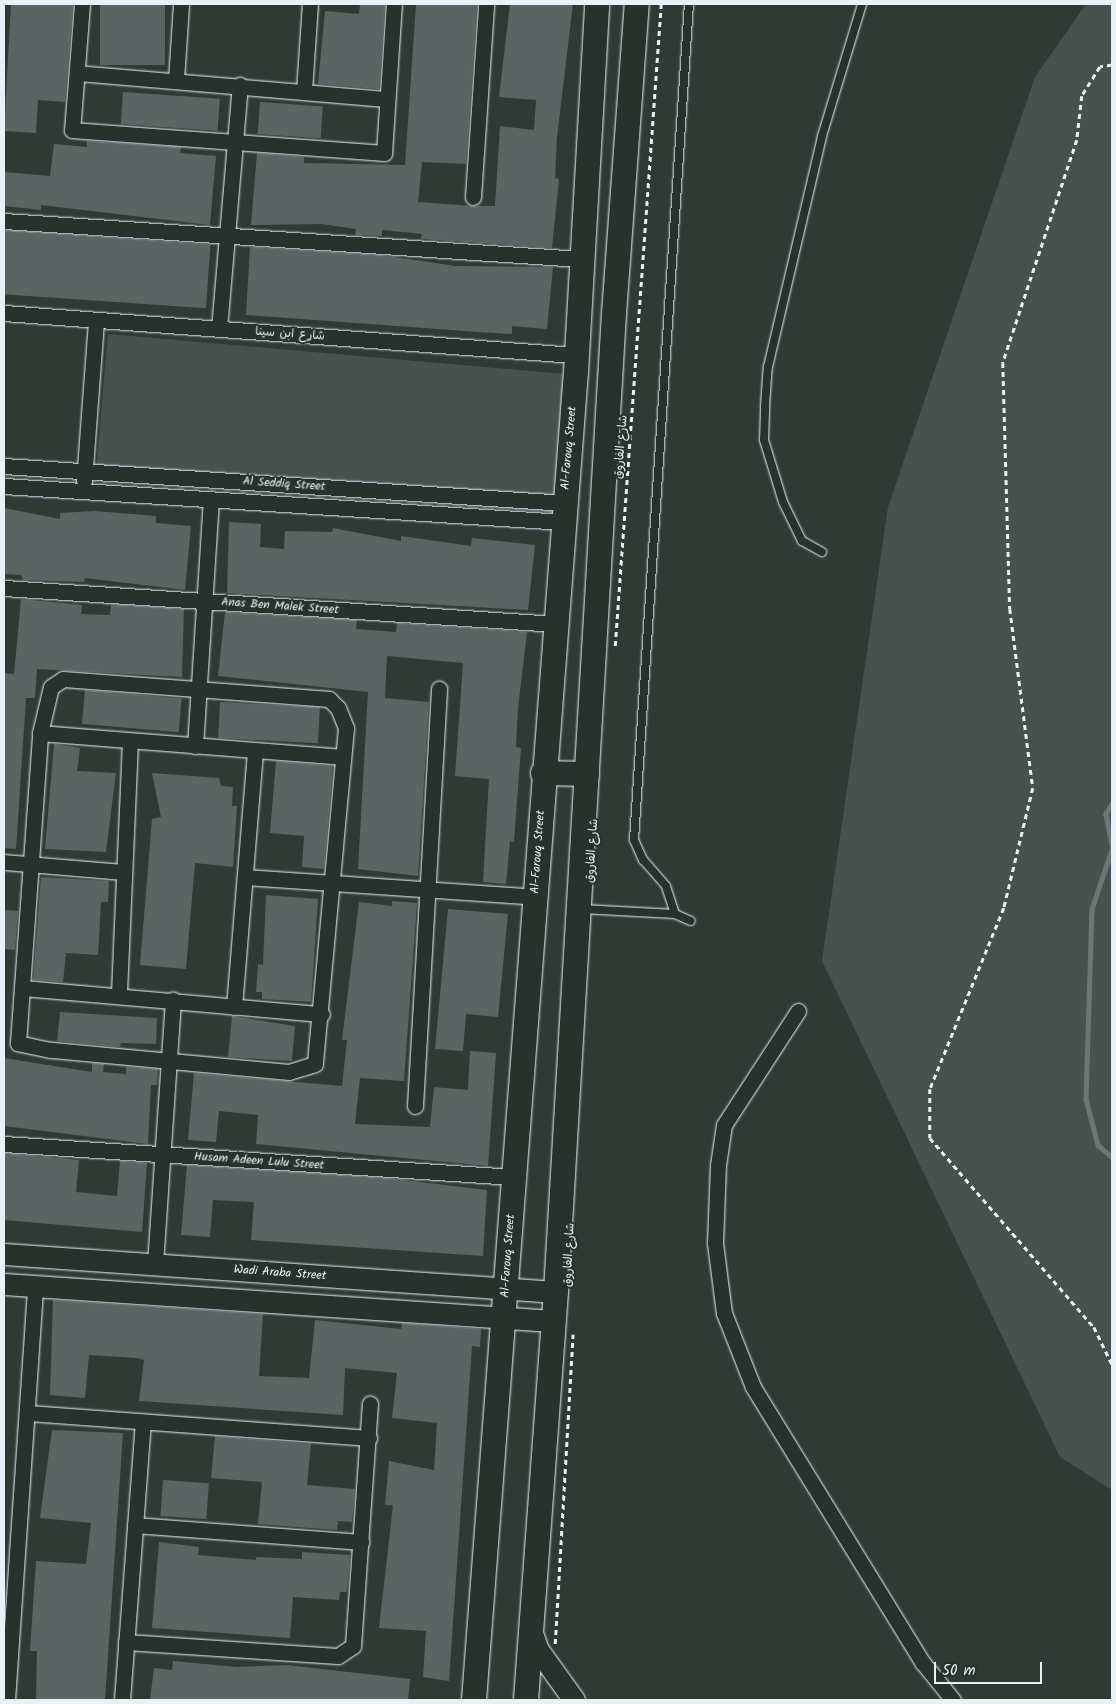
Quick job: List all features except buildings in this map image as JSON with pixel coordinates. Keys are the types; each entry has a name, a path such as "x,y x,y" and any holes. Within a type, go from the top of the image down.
{"main road":[{"name":"Al-Farouq Street","path":"474,1700 504,1318 543,773 556,624 597,4"},
{"path":"526,1700 563,1323 556,1292 578,908 626,147 637,4"},
{"path":"588,144 626,147"},
{"path":"543,773 587,774"},
{"name":"Wadi Araba Street","path":"4,1254 556,1292"},
{"path":"4,1284 563,1323"},
{"path":"532,1633 538,1650 554,1667 574,1700"}],"street":[{"path":"82,4 72,130 384,153 394,4"},
{"path":"176,80 181,4"},
{"path":"304,91 310,4"},
{"path":"473,197 486,4"},
{"path":"76,74 240,85 387,99"},
{"path":"218,329 224,235 240,85"},
{"path":"4,221 581,259"},
{"name":"شارع ابن سينا","path":"4,313 575,355"},
{"path":"84,491 96,320"},
{"name":"Al Seddiq Street","path":"4,466 84,471 564,512"},
{"name":"Al Seddiq Street","path":"4,486 211,500 564,512"},
{"path":"195,746 201,689 204,601 211,500"},
{"name":"Anas Ben Malek Street","path":"4,588 556,624"},
{"path":"64,680 329,699 346,728 332,883 320,1053 315,1064 289,1072 171,1058 50,1050 18,1043 28,864 40,733 51,687 64,680"},
{"path":"415,1106 439,689"},
{"path":"40,733 255,752 344,757"},
{"path":"119,993 122,872 130,741"},
{"path":"234,1007 255,752"},
{"path":"4,862 122,872"},
{"path":"245,877 535,897"},
{"path":"22,988 119,993 234,1007 322,1014"},
{"path":"155,1264 171,1058 173,1000"},
{"path":"798,1011 724,1126 718,1166 715,1243 724,1313 753,1388 923,1663 953,1700"},
{"name":"Husam Adeen Lulu Street","path":"4,1144 514,1177"},
{"path":"8,1700 11,1530 29,1413 36,1286"},
{"path":"126,1642 338,1656 353,1646 370,1404"},
{"path":"29,1413 369,1438"},
{"path":"122,1700 143,1422"},
{"path":"135,1525 361,1542"}],"lane":[{"path":"675,914 666,886 643,860 634,840 689,4"},
{"path":"822,552 802,541 783,502 764,440 765,406 768,367 822,136 862,4"},
{"path":"578,908 675,914 691,921"}],"path":[{"name":"شارع الفاروق","path":"614,650 661,4"},
{"path":"1112,65 1100,67 1082,96 1077,140 1003,363 1010,609 1033,788 1004,908 930,1089 930,1128 936,1145 1094,1327 1112,1364"},
{"path":"554,1667 563,1323"}],"shaded area":[{"path":"1086,4 1112,4 1112,1490 1060,1457 822,961 888,507 1035,77"},
{"path":"108,334 576,375 564,513 96,472"}],"waterway":[{"path":"1112,804 1106,814 1112,845"},
{"path":"1112,850 1092,909 1086,1099 1098,1145 1112,1157"}]}
